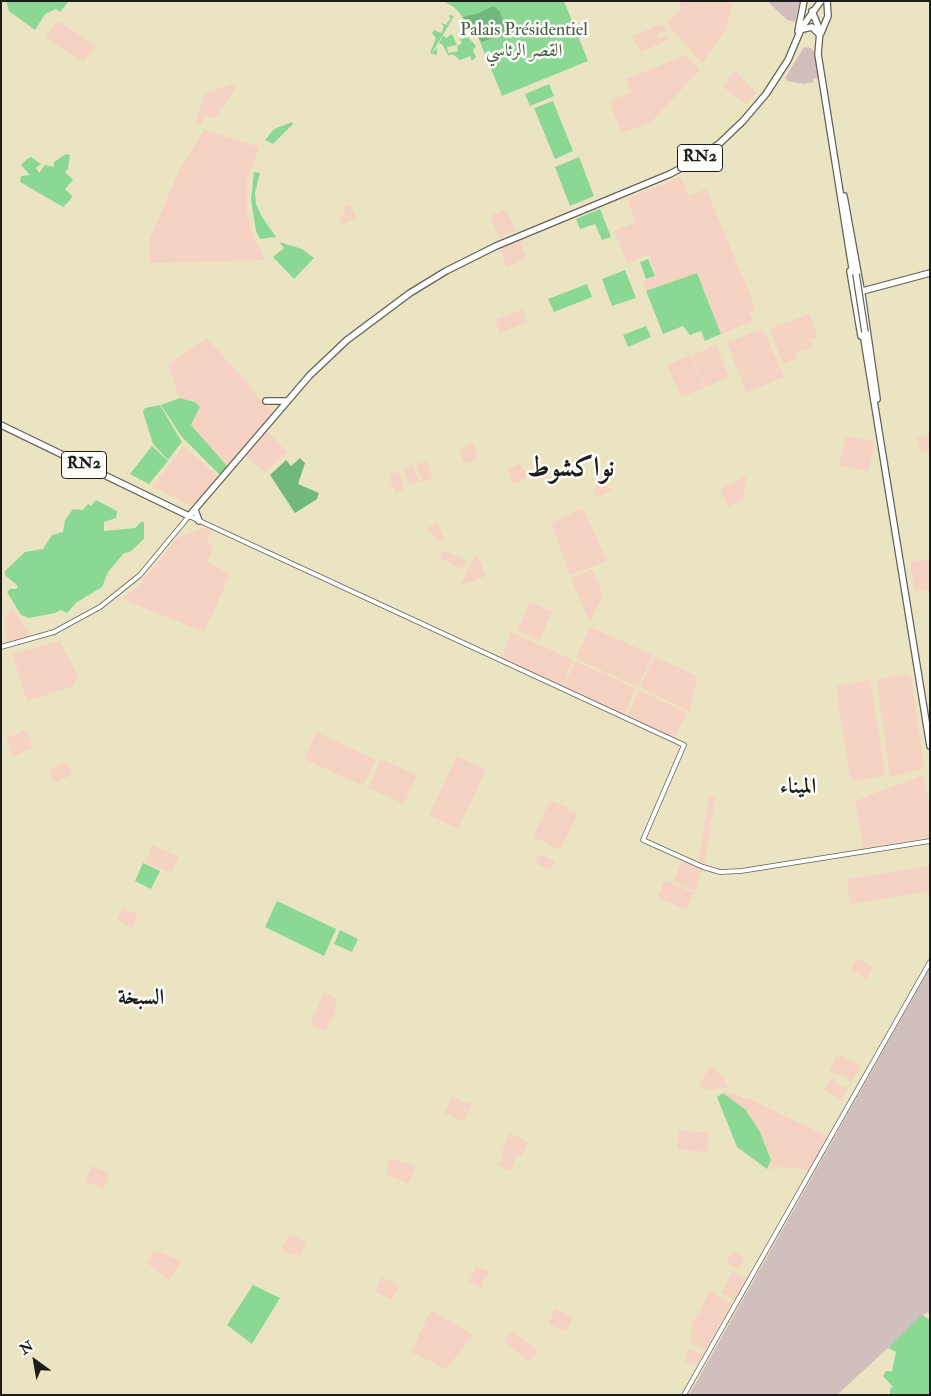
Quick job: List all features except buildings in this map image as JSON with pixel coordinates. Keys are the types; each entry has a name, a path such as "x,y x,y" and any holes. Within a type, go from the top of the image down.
{"highway":[{"path":"799,30 804,1"},
{"path":"820,1 813,12 819,27 848,234"},
{"path":"827,1 828,16 820,38 818,54 930,746"},
{"name":"RN2","path":"1,425 189,516 286,401 347,340 395,303 440,274 496,246 663,178 704,155 735,129 766,94 788,60 799,30 813,12"},
{"path":"799,30 810,26 817,29 820,38"},
{"path":"842,193 847,207 862,293 875,408 930,731"},
{"path":"843,204 843,219 870,398 875,408"},
{"path":"862,293 930,275"},
{"path":"854,295 930,275"},
{"path":"266,401 286,401"},
{"path":"178,511 195,510 199,521"}],"main road":[{"path":"178,511 184,519 180,528"},
{"path":"1,646 54,632 100,607 140,575 189,516 684,745 643,840 702,867 727,872 746,870 930,841"},
{"path":"180,528 188,522 199,521"},
{"path":"684,1395 828,1138 834,1133 929,963"}],"shaded area":[{"path":"677,1 733,1 726,29 702,64 666,22 682,8"},
{"path":"767,1 800,1 795,22 787,20"},
{"path":"58,21 96,46 83,62 45,38"},
{"path":"661,24 667,30 657,35 658,39 666,35 669,40 640,52 633,36"},
{"path":"804,47 811,48 815,53 818,78 813,79 813,82 804,84 787,81 785,78"},
{"path":"686,55 700,70 651,122 622,133 609,101 631,92 626,79"},
{"path":"735,70 756,93 747,105 723,87"},
{"path":"232,84 236,88 215,118 205,115 201,124 195,123 205,94"},
{"path":"204,130 260,147 247,179 247,211 253,237 266,260 150,263 149,241 179,171"},
{"path":"681,177 688,196 706,189 756,309 749,312 753,321 721,334 697,273 646,291 642,281 656,276 649,258 651,257 650,254 627,263 614,231 636,222 627,199"},
{"path":"349,204 357,218 342,225 339,217 346,214 343,207"},
{"path":"506,209 515,231 499,238 490,216"},
{"path":"516,239 520,242 527,258 507,267 499,248"},
{"path":"523,309 527,322 500,333 495,320"},
{"path":"809,314 818,337 810,340 813,348 796,352 797,358 783,364 769,329"},
{"path":"763,329 784,377 746,393 727,342"},
{"path":"207,338 252,388 251,390 274,412 228,467 191,425 200,407 195,402 179,397 168,364"},
{"path":"716,345 729,377 705,387 692,355"},
{"path":"691,355 704,388 681,397 667,365"},
{"path":"266,430 287,452 265,473 245,455"},
{"path":"930,434 930,450 921,452 917,438"},
{"path":"846,436 875,442 868,471 839,466"},
{"path":"473,443 479,458 465,464 459,449"},
{"path":"183,446 219,477 195,507 152,487"},
{"path":"426,461 433,478 423,482 416,465"},
{"path":"521,463 527,478 513,484 507,469"},
{"path":"413,465 420,481 410,485 403,469"},
{"path":"398,471 405,489 395,493 388,475"},
{"path":"746,476 743,500 728,507 720,489"},
{"path":"597,482 612,489 596,498 593,491"},
{"path":"583,508 607,561 570,575 551,523"},
{"path":"437,523 444,539 442,542 437,541 427,528"},
{"path":"206,527 212,531 207,542 212,545 210,549 213,551 207,562 230,574 204,632 122,599 139,585 177,538"},
{"path":"444,550 466,560 463,569 439,558"},
{"path":"477,556 486,576 460,586 474,557"},
{"path":"930,559 930,589 915,591 910,562"},
{"path":"592,569 603,594 590,623 571,578"},
{"path":"530,602 552,611 539,641 518,630"},
{"path":"11,607 33,638 8,643 4,622"},
{"path":"590,627 653,655 638,687 576,659"},
{"path":"511,632 573,660 562,687 502,659"},
{"path":"59,641 78,675 74,686 27,701 12,654"},
{"path":"654,656 697,676 690,712 640,688"},
{"path":"576,661 636,688 624,715 563,687"},
{"path":"906,674 911,676 924,766 922,769 890,777 877,682 879,679"},
{"path":"870,680 885,772 882,776 854,781 850,778 836,686"},
{"path":"639,690 687,713 674,739 627,717"},
{"path":"26,730 33,748 13,756 6,738"},
{"path":"317,732 376,760 363,786 304,759"},
{"path":"457,756 486,770 458,829 429,815"},
{"path":"381,759 417,775 404,804 368,788"},
{"path":"67,762 72,775 54,783 49,770"},
{"path":"923,775 930,808 930,837 863,848 855,801"},
{"path":"709,796 715,798 704,867 698,864"},
{"path":"550,800 569,808 564,820 570,810 578,813 560,850 533,837"},
{"path":"152,845 179,857 171,873 145,862"},
{"path":"539,854 555,861 551,870 535,863"},
{"path":"683,859 702,868 695,891 673,882"},
{"path":"930,866 930,891 850,904 847,879"},
{"path":"665,880 694,893 686,910 658,897"},
{"path":"123,908 138,915 132,928 117,921"},
{"path":"857,958 873,967 866,980 857,971 855,973 850,970"},
{"path":"930,968 930,1315 927,1312 837,1395 689,1395"},
{"path":"324,993 338,999 334,1008 336,1010 326,1032 310,1024"},
{"path":"838,1054 861,1066 851,1083 846,1078 829,1071"},
{"path":"710,1066 725,1077 725,1084 730,1087 709,1090 700,1088 700,1084"},
{"path":"831,1078 836,1081 837,1085 848,1088 841,1100 824,1090"},
{"path":"724,1091 752,1100 830,1138 812,1170 776,1167 771,1170 768,1169 772,1160 760,1132 747,1110 723,1093"},
{"path":"453,1095 461,1102 472,1103 464,1122 444,1113"},
{"path":"679,1130 709,1133 707,1152 677,1149"},
{"path":"510,1133 528,1142 521,1157 517,1155 511,1171 499,1166 498,1161 501,1161 503,1156 501,1154"},
{"path":"389,1158 416,1166 408,1184 386,1174"},
{"path":"92,1166 110,1173 104,1189 85,1181"},
{"path":"289,1234 306,1242 300,1257 281,1250"},
{"path":"154,1250 182,1261 169,1280 147,1263"},
{"path":"733,1251 745,1258 738,1269 726,1263"},
{"path":"476,1266 490,1272 483,1281 482,1288 469,1282"},
{"path":"733,1271 747,1279 734,1300 721,1293"},
{"path":"382,1277 399,1285 392,1300 375,1292"},
{"path":"710,1291 732,1303 706,1350 690,1342 692,1325 698,1313 706,1316 699,1312"},
{"path":"555,1309 573,1317 566,1332 548,1324"},
{"path":"431,1310 473,1335 446,1369 411,1352"},
{"path":"512,1331 538,1351 529,1362 504,1341"},
{"path":"687,1349 704,1354 697,1365 685,1362"}],"green space":[{"path":"6,1 69,1 60,12 56,9 45,14 35,30 9,11"},
{"name":"Palais Présidentiel القصر الرئاسي","path":"444,1 564,1 588,61 502,96 476,32 455,8"},
{"path":"494,6 500,12 507,34 500,36 502,33 498,25 490,30 492,38 482,42 462,17 476,14"},
{"path":"449,15 454,16 432,53 437,48 437,55 430,53 436,38 432,33 434,30 441,33 444,27 441,23 446,25 450,19"},
{"path":"452,34 457,45 447,47 448,53 458,51 457,46 462,43 459,38 463,39 467,36 476,46 473,50 476,57 472,61 470,56 460,60 454,55 448,55 442,44 439,44 443,35 446,38"},
{"path":"549,84 554,96 530,106 525,94"},
{"path":"553,101 573,151 555,159 534,108"},
{"path":"292,122 293,124 273,144 265,140 274,129"},
{"path":"66,154 70,155 68,169 65,172 73,180 65,189 72,196 63,207 20,182 21,176 30,175 21,165 27,159 31,157 41,164 36,168 39,173 45,165 54,167 54,162"},
{"path":"579,157 594,196 570,206 555,167"},
{"path":"254,172 260,173 255,193 256,204 262,217 276,237 260,239 256,231 251,200"},
{"path":"600,209 611,237 602,240 595,224 580,229 576,219"},
{"path":"279,242 302,249 314,258 294,279 273,257 284,248"},
{"path":"648,259 655,276 646,279 640,262"},
{"path":"625,270 636,298 612,306 602,279"},
{"path":"697,273 721,334 705,341 701,331 690,335 683,326 663,334 646,291"},
{"path":"587,284 592,297 554,312 548,299"},
{"path":"646,326 651,337 628,347 623,335"},
{"path":"180,398 195,402 200,407 191,425 228,467 221,476 181,436 161,405"},
{"path":"160,405 182,442 168,460 153,444 143,412 145,408"},
{"path":"152,446 168,461 149,484 130,474"},
{"path":"300,458 305,463 298,484 319,493 317,499 295,513 270,475 286,460 291,466"},
{"path":"96,500 117,511 116,518 104,522 104,531 135,528 142,521 144,523 144,539 130,552 124,553 108,572 102,587 77,602 67,613 61,610 29,618 21,615 7,592 10,589 16,589 18,586 5,575 5,571 25,552 43,549 52,535 63,532 65,520 73,509 83,510 88,504 91,506"},
{"path":"143,863 160,871 151,889 135,881"},
{"path":"277,901 336,929 324,956 265,927"},
{"path":"340,930 358,939 352,952 334,944"},
{"path":"723,1093 746,1110 760,1132 771,1160 767,1169 737,1147 717,1097"},
{"path":"253,1285 280,1298 252,1344 227,1325"},
{"path":"922,1315 930,1320 930,1395 890,1395 890,1388 893,1387 883,1376 886,1371 892,1371 896,1352 888,1348"}],"district":[{"name":"نواكشوط","path":"571,470"},
{"name":"الميناء","path":"798,788"},
{"name":"السبخة","path":"141,999"}]}
